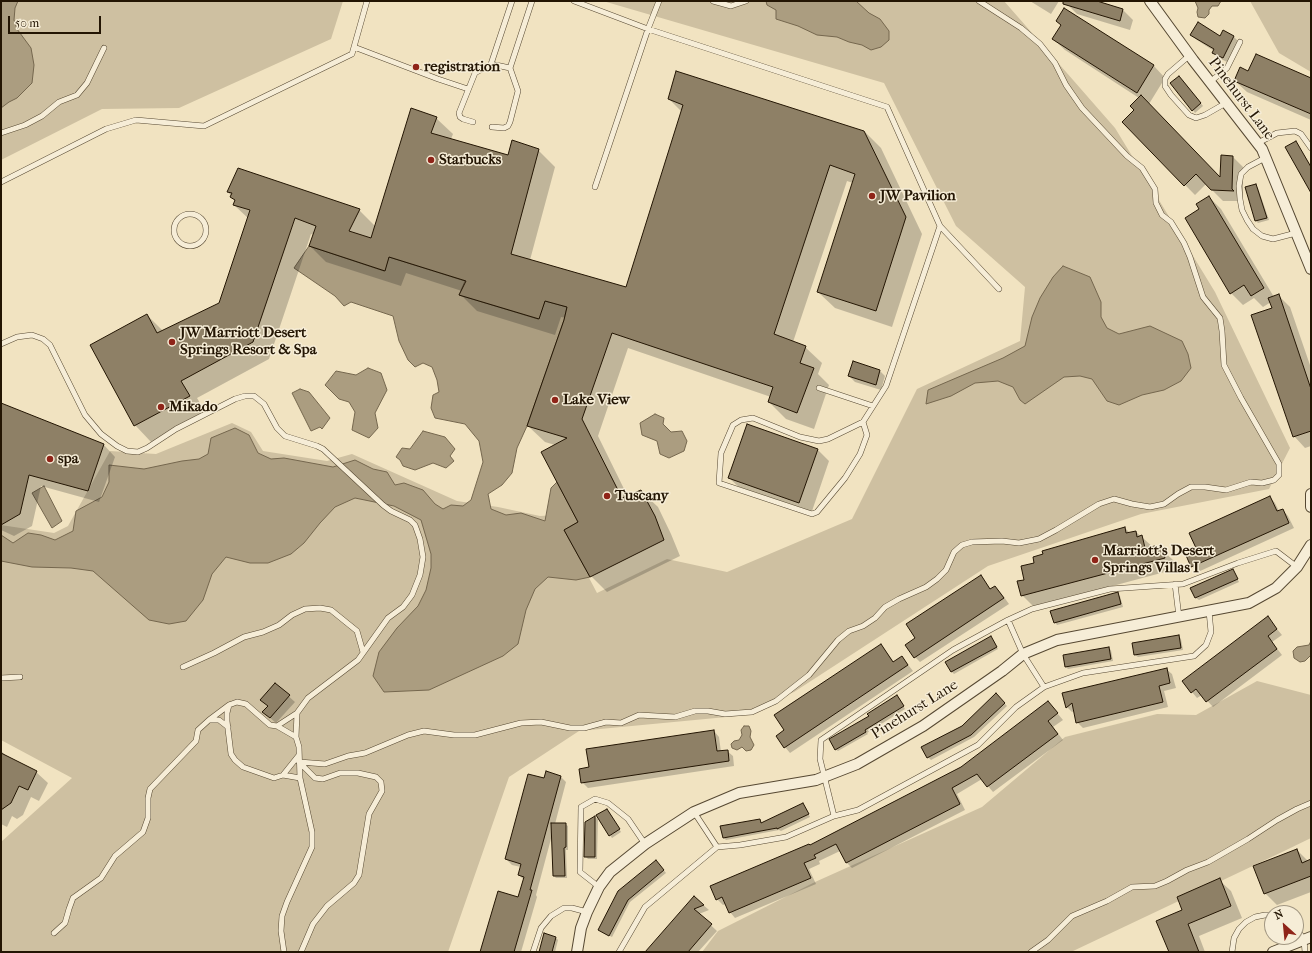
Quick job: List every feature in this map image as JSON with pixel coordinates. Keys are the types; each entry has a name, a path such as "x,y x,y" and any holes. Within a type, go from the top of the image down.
{"street":[{"name":"Pinehurst Lane","path":"1150,1 1262,149 1311,269"},
{"path":"1311,494 1311,507"},
{"name":"Pinehurst Lane","path":"577,952 587,912 599,887 610,872 645,844 694,812 739,793 816,780 856,764 923,726 1002,671 1023,654 1056,640 1249,603 1276,588 1297,567 1311,545"},
{"path":"1273,952 1307,939"}],"lane":[{"path":"1,182 106,129 136,120 204,126 352,54 367,1"},
{"path":"491,64 512,1"},
{"path":"492,127 504,128 508,126 510,122 518,91 510,68 532,1"},
{"path":"574,1 648,29 887,107 940,226 999,289"},
{"path":"595,187 648,29 659,1"},
{"path":"713,1 731,6 746,1"},
{"path":"299,762 325,764 348,756 365,753 408,735 424,731 454,735 475,735 521,723 541,722 570,728 584,728 606,722 622,723 639,715 675,717 695,711 708,711 725,714 752,712 776,700 809,675 838,640 849,631 863,626 875,618 885,607 899,598 926,587 937,579 946,570 954,552 962,544 1002,540 1019,543 1039,538 1056,530 1099,504 1114,499 1150,507 1164,504 1191,487 1226,490 1251,482 1262,483 1274,480 1279,475 1279,464 1224,365 1220,318 1203,297 1184,243 1171,222 1162,215 1156,203 1156,189 1142,168 1127,156 1082,108 1066,85 1055,64 1040,44 1021,28 979,1"},
{"path":"1210,82 1227,68 1240,42"},
{"path":"354,47 438,80 468,89"},
{"path":"1,133 25,125 42,116 59,102 77,95 87,83 104,48"},
{"path":"1190,55 1168,74 1165,79 1165,86 1170,95 1189,115 1196,118 1205,115 1226,103"},
{"path":"473,122 463,120 459,113 475,73 491,64 510,68"},
{"path":"1258,144 1277,133 1295,131 1301,134 1311,148"},
{"path":"1266,158 1248,167 1241,174 1239,186 1242,210 1253,229 1262,236 1273,238 1296,233"},
{"path":"191,213 196,215 204,222 206,233 204,238 195,245 184,245 175,238 175,223 182,215 191,213"},
{"path":"863,422 867,435 860,454 845,478 817,512 812,514 719,483 721,453 733,425 741,420 753,418 800,437 819,441 839,435 863,422 886,386 940,226"},
{"path":"1,344 17,337 32,335 43,339 50,345 85,416 100,434 127,451 138,452 147,448 176,429 236,399 245,396 254,396 264,404 276,428 285,436 317,446 333,458 383,505 391,511 410,520 415,525 420,539 423,557 420,575 412,595 402,607 388,618 358,660 308,698 297,713 277,726"},
{"path":"819,388 873,406"},
{"path":"834,816 820,759 821,740 953,650 1008,620 1032,609 1110,589 1183,584 1238,563 1276,551 1297,567"},
{"path":"1175,584 1179,617"},
{"path":"183,667 244,637 263,632 279,625 292,615 305,609 320,608 331,610 357,631 363,652"},
{"path":"619,952 630,935 645,906 717,847 740,845 786,837 834,816 858,810 978,745 1016,707 1044,687 1083,673 1194,656 1206,645 1211,632 1209,611"},
{"path":"1008,620 1023,654 1044,687"},
{"path":"1,678 20,676"},
{"path":"54,933 65,923 73,898 101,878 115,856 143,832 148,818 148,798 150,789 196,741 198,730 209,720 229,705 237,702 246,704 270,725 277,726 296,737"},
{"path":"229,705 227,713 228,727 231,754 234,760 243,767 274,778 283,775 300,778"},
{"path":"284,952 281,931 282,916 312,847 312,832 300,778 299,755 296,737 297,713"},
{"path":"209,720 219,720 228,727"},
{"path":"283,775 299,755"},
{"path":"299,762 315,778 323,779 340,773 358,773 376,777 381,782 382,791 368,814 359,875 354,883 327,906 312,924 300,952"},
{"path":"599,887 580,872 581,807 595,799 608,802 628,819 645,844"},
{"path":"1031,952 1048,940 1072,916 1108,901 1132,887 1155,886 1187,870 1208,862 1248,840 1277,820 1311,803"},
{"path":"694,812 717,847"},
{"path":"533,952 541,928 551,916 564,908 572,908 587,912"},
{"path":"1232,952 1234,938 1239,929 1246,922 1255,917 1264,915"},
{"path":"1306,952 1307,939"}],"shaded area":[{"path":"1,1 343,1 331,39 179,108 102,109 1,160"},
{"path":"1,1 18,1 15,8 14,20 17,29 31,48 34,65 32,83 17,98 1,108"},
{"path":"603,1 1004,1 1115,128 1215,292 1290,448 1269,489 1141,514 988,566 794,692 737,716 579,731 509,777 448,952 1,952 1,842 72,778 1,740 1,525 54,533 68,526 110,451 156,454 232,423 251,432 263,451 327,461 352,454 457,501 498,507 540,516 556,515 597,593 667,559 727,572 852,519 917,389 1020,341 1025,287 956,226 884,83"},
{"path":"766,1 856,1 869,13 880,19 889,31 889,40 881,47 871,50 862,45 837,37 817,35 798,26 776,19 776,10 767,5"},
{"path":"1195,1 1221,1 1218,6 1212,6 1209,10 1209,14 1205,18 1198,17 1198,8"},
{"path":"1250,1 1311,1 1311,72 1279,53"},
{"path":"309,246 384,271 389,257 465,281 459,295 538,319 545,301 567,307 564,320 527,426 517,448 512,473 502,485 488,494 491,509 506,515 521,513 545,521 551,488 557,482 578,522 564,530 590,577 576,580 548,577 535,589 526,610 518,644 503,656 429,690 384,692 373,676 379,652 397,628 418,606 426,590 431,568 431,554 421,520 394,506 355,498 335,507 304,543 291,554 268,563 250,563 226,557 212,574 203,600 186,621 169,624 149,620 93,571 71,568 32,567 1,561 1,535 13,543 28,533 41,535 55,540 73,531 76,511 102,497 109,482 109,465 144,469 199,459 208,454 211,438 235,428 249,435 258,453 271,459 284,458 333,467 355,460 373,469 387,472 395,485 404,483 423,490 435,504 443,509 451,505 463,506 471,500 483,462 479,441 465,424 435,418 431,408 433,395 439,392 437,380 432,367 423,363 415,367 408,360 399,341 393,316 351,302 344,306 335,296 294,268"},
{"path":"1063,266 1090,277 1101,302 1101,317 1107,328 1119,334 1150,326 1182,341 1188,354 1191,368 1181,381 1164,390 1142,395 1119,405 1107,401 1092,379 1080,376 1064,377 1025,404 1020,400 1013,387 998,381 975,383 951,396 926,404 928,390 1003,358 1025,346 1032,317 1040,298 1053,277"},
{"path":"368,368 381,373 387,390 375,413 378,428 369,438 352,430 355,412 349,402 339,399 325,385 336,371 356,375"},
{"path":"300,389 309,392 330,418 322,429 320,427 311,431 292,393"},
{"path":"655,414 664,418 663,424 671,432 682,431 687,441 684,451 669,458 660,454 657,441 642,435 640,423"},
{"path":"423,431 445,437 455,449 450,456 454,461 446,468 433,463 415,470 403,466 400,460 396,457 402,448 410,449"},
{"path":"44,486 62,521 52,528 32,493"},
{"path":"1311,641 1311,655 1305,661 1300,662 1294,658 1293,651 1297,647 1309,645"},
{"path":"1257,681 1311,695 1311,838 1071,952 702,952 718,931 815,882 982,807 1065,737 1157,714 1196,715"},
{"path":"744,726 749,726 751,731 750,737 754,745 751,750 746,751 742,747 737,750 732,748 731,744 734,741 739,740 742,735 741,730"}],"building":[{"path":"1063,1 1097,1 1123,9 1120,21 1063,4"},
{"path":"1064,8 1154,65 1137,93 1052,39 1061,25 1056,21"},
{"path":"1198,22 1220,36 1223,30 1234,36 1223,58 1212,53 1214,49 1190,35"},
{"path":"1256,54 1311,78 1311,114 1234,81 1240,67 1248,71"},
{"name":"JW Marriott Desert Springs Resort & Spa","path":"676,71 864,131 906,217 876,311 817,292 855,174 830,165 774,334 806,346 800,363 814,368 797,413 768,402 773,387 612,333 582,419 622,498 641,490 655,516 664,540 590,577 564,530 578,522 541,452 567,438 527,426 564,320 567,307 545,301 539,319 459,295 466,281 389,257 385,271 309,246 316,226 295,218 253,342 181,381 190,396 134,426 90,345 147,314 157,333 219,303 250,210 233,205 235,200 230,197 232,193 227,192 238,168 360,209 349,231 371,238 411,108 437,117 431,133 508,155 512,140 539,149 511,254 626,287 683,105 668,99"},
{"path":"1179,76 1201,103 1192,111 1170,83"},
{"path":"1141,95 1220,177 1221,155 1233,156 1232,189 1234,191 1211,190 1196,174 1184,186 1122,122 1134,110 1130,106"},
{"path":"1296,141 1311,167 1311,193 1285,147"},
{"path":"1256,184 1267,218 1255,221 1245,187"},
{"path":"1209,196 1264,288 1251,296 1244,285 1230,294 1185,218 1199,209 1196,204"},
{"path":"1279,294 1311,389 1311,431 1293,437 1251,315 1272,308 1268,298"},
{"path":"853,361 880,370 876,385 848,376"},
{"name":"spa","path":"1,403 104,444 88,491 29,475 20,514 1,525"},
{"path":"747,424 818,449 799,503 728,478"},
{"path":"1270,496 1277,511 1283,509 1289,523 1191,567 1185,553 1196,548 1189,533"},
{"name":"Marriott's Desert Springs Villas I","path":"1125,527 1126,533 1136,531 1137,537 1142,535 1145,548 1155,546 1157,549 1162,548 1165,558 1021,596 1017,581 1024,580 1021,566 1034,563 1033,557 1043,554 1042,551"},
{"path":"1233,569 1238,579 1195,598 1190,588"},
{"path":"981,575 990,589 995,586 1004,598 914,658 905,645 915,638 906,624"},
{"path":"1118,592 1121,604 1054,623 1050,611"},
{"path":"1268,616 1277,629 1268,636 1277,649 1206,702 1196,689 1191,693 1182,681"},
{"path":"1179,635 1181,648 1134,655 1132,643"},
{"path":"991,636 997,647 951,672 945,662"},
{"path":"881,644 893,662 902,656 908,665 784,748 776,736 784,730 774,715"},
{"path":"1109,647 1111,659 1065,667 1063,655"},
{"path":"1167,668 1170,683 1159,686 1163,702 1076,723 1072,703 1066,708 1062,693"},
{"path":"275,683 290,695 270,718 262,712 268,706 260,700"},
{"path":"996,693 1005,703 971,735 927,758 921,747 962,726"},
{"path":"897,695 904,706 865,730 866,732 835,750 829,739 869,716 867,714"},
{"path":"1048,701 1058,713 1048,721 1058,734 987,787 977,774 952,788 960,804 846,863 836,844 814,855 816,858 804,863 811,878 729,913 722,897 716,900 710,886 809,844 810,845 961,767"},
{"path":"714,730 717,751 728,750 729,761 581,783 579,769 589,767 586,749"},
{"path":"1,753 37,771 28,790 19,786 11,803 1,810"},
{"path":"546,771 561,776 530,890 532,890 514,952 480,952 498,891 518,897 524,877 518,875 521,864 505,859 528,774 544,778"},
{"path":"803,803 809,814 777,829 723,838 720,826 760,819 761,823"},
{"path":"607,809 620,829 609,836 596,815"},
{"path":"595,816 595,857 584,857 585,822"},
{"path":"551,823 566,823 566,847 564,848 565,876 553,876"},
{"path":"1297,849 1302,863 1311,859 1311,876 1264,894 1253,866"},
{"path":"656,860 664,870 628,900 609,936 598,930 618,891"},
{"path":"1220,878 1231,906 1188,924 1199,952 1169,952 1156,921 1182,910 1177,897"},
{"path":"694,896 704,905 694,909 712,924 688,952 645,952"},
{"path":"544,933 556,937 552,952 539,952"}],"place":[{"name":"registration","path":"416,67"},
{"name":"Starbucks","path":"431,160"},
{"name":"JW Pavilion","path":"872,196"},
{"name":"JW Marriott Desert Springs Resort & Spa","path":"172,342"},
{"name":"Lake View","path":"555,400"},
{"name":"Mikado","path":"161,407"},
{"name":"spa","path":"50,459"},
{"name":"Tuscany","path":"607,496"},
{"name":"Marriott's Desert Springs Villas I","path":"1095,560"}]}
